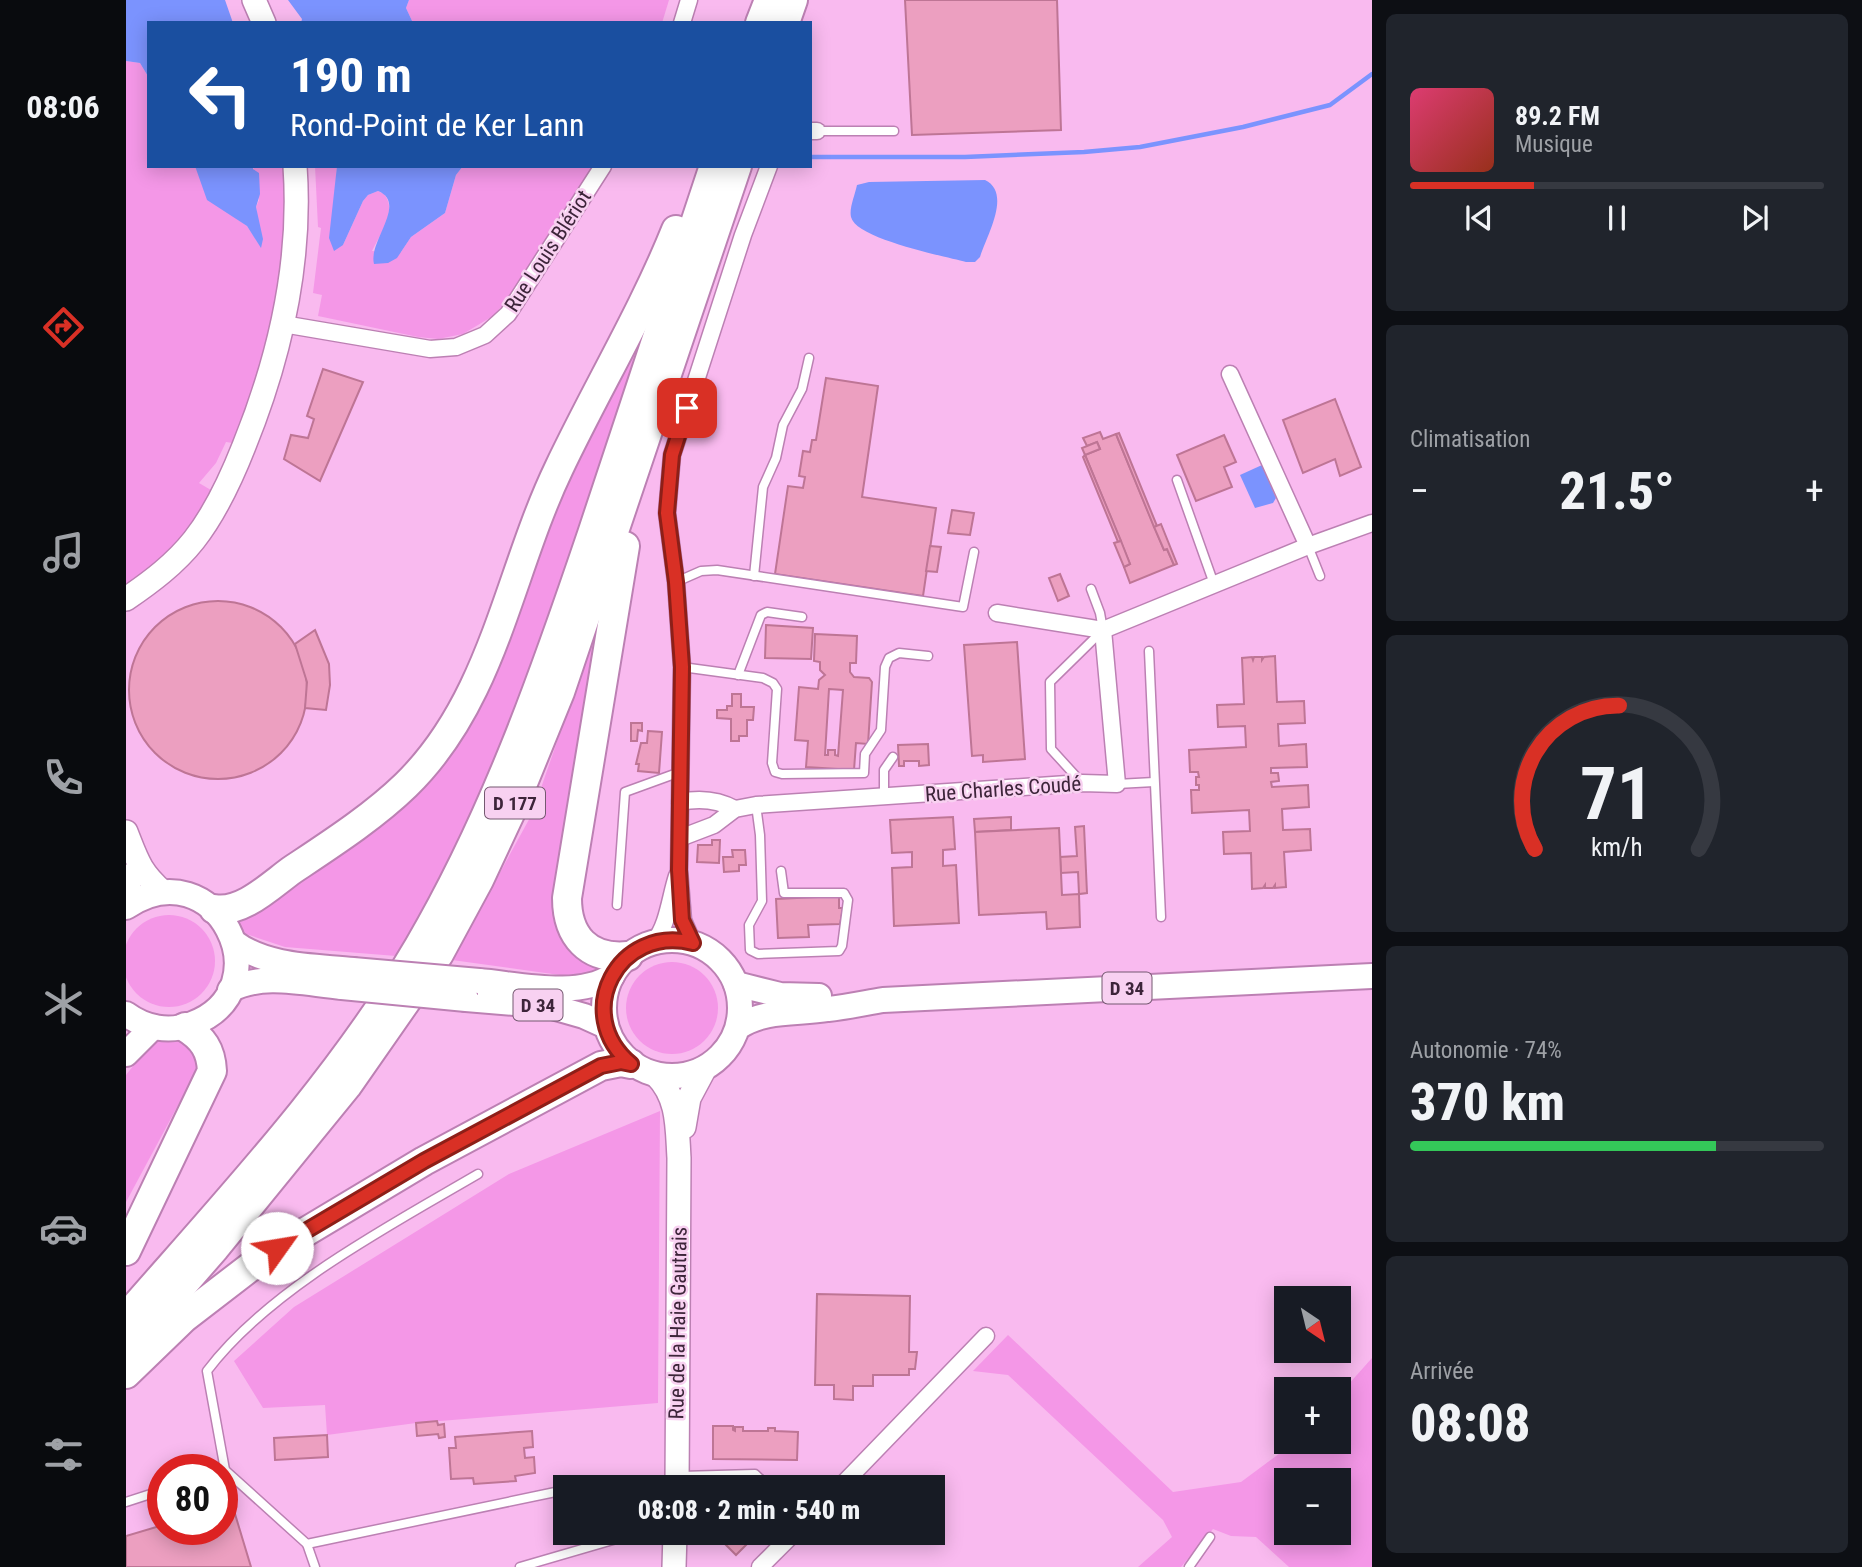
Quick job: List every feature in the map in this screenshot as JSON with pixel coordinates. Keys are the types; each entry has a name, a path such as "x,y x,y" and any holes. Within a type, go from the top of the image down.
{"highway":[{"path":"762,21 770,0"},
{"path":"786,21 793,0"},
{"path":"214,909 222,911 236,907 313,856 388,800 415,776 443,742 481,674 559,468 643,305 701,168"},
{"name":"D 177","path":"126,1317 265,1157 329,1076 376,1012 417,949 459,873 494,799 540,687 714,168"},
{"name":"D 177","path":"126,1350 215,1248 347,1086 439,954 479,880 514,805 560,692 736,168"},
{"path":"620,966 579,940 567,913 567,898 625,547 743,168"},
{"path":"126,1251 212,1071 208,1046 185,1027"},
{"path":"126,1374 209,1297 293,1238 424,1161 601,1066 621,1062 644,1069"}],"main road":[{"path":"126,906 149,895 163,892 190,895 214,909 230,931 237,959 230,990 212,1014 185,1027 153,1027 126,1014"},
{"path":"674,940 693,943 719,959 736,984 741,1010 738,1027 729,1047 705,1068 676,1077 644,1069 618,1051 606,1026 604,1000 620,966 654,942 674,940"},
{"name":"D 34","path":"235,943 274,960 347,979"},
{"name":"D 34","path":"230,990 262,980 347,979 472,990 570,989 588,987 620,966"},
{"name":"D 34","path":"738,1027 759,1017 776,1013 827,1010 883,1000 1372,976"},
{"name":"D 34","path":"736,984 780,995 843,995 883,1000"},
{"name":"D 34","path":"472,990 549,1006 584,1016 606,1026"},
{"path":"126,1054 153,1027"}],"street":[{"path":"254,0 263,21"},
{"path":"683,21 689,0"},
{"path":"126,599 170,566 194,541 213,513 251,428 272,372 283,324 296,247 295,168"},
{"name":"Rue Louis Blériot","path":"283,324 430,349 456,347 485,335 508,314 602,168"},
{"path":"693,943 682,920 679,870 682,667 676,582 667,513 672,455 743,235 768,168"},
{"path":"1230,374 1308,546"},
{"path":"997,612 1103,630 1308,546 1372,523"},
{"path":"1103,630 1117,784"},
{"name":"Rue Charles Coudé","path":"680,838 714,825 735,809 756,804 1083,783 1117,784"},
{"name":"Rue Charles Coudé","path":"680,802 708,800 725,803 735,809"},
{"path":"126,832 140,868 163,892"},
{"path":"654,942 666,917 679,870"},
{"path":"126,876 129,886 126,906"},
{"name":"Rue de la Haie Gautrais","path":"679,1158 689,1098 705,1068"},
{"name":"Rue de la Haie Gautrais","path":"644,1069 668,1089 676,1110 679,1158 677,1475"},
{"path":"126,1218 176,1130 197,1103"},
{"path":"852,1475 986,1336"},
{"path":"674,1567 675,1545"},
{"path":"760,1567 782,1545"}],"lane":[{"path":"813,131 894,131"},
{"path":"754,576 764,487 776,458 783,425 802,389 809,358"},
{"path":"1177,480 1214,584"},
{"path":"1308,546 1320,576"},
{"path":"676,582 701,571 716,570 963,607 974,552"},
{"path":"1083,783 1051,749 1050,681 1103,630 1091,589"},
{"path":"738,675 761,615 766,612 802,617"},
{"path":"1149,651 1161,917"},
{"path":"682,667 763,678 773,683 777,689 772,763 775,772 863,773 865,754 881,730 885,667 889,658 899,653 928,656"},
{"path":"884,796 884,770 893,757"},
{"path":"617,905 625,792 680,772"},
{"path":"1117,784 1154,782"},
{"path":"756,804 762,901 749,925 750,950 758,954 839,951 848,900 844,893 784,893 781,871"},
{"path":"220,1454 207,1371 225,1346 282,1298 356,1246 478,1174"},
{"path":"238,1483 307,1544 315,1567"},
{"path":"307,1544 553,1493"},
{"path":"126,1502 147,1495"},
{"path":"1189,1567 1210,1538"},
{"path":"520,1567 595,1545"}],"shaded area":[{"path":"409,0 669,0 663,21 412,21 406,8"},
{"path":"126,61 140,63 147,75 147,168 197,168 237,219 247,226 261,247 256,207 259,200 253,168 289,168 288,262 239,444 226,442 216,463 199,483 216,493 181,546 126,590"},
{"path":"315,168 337,168 334,207 343,245 363,201 368,195 378,191 384,194 389,208 383,230 372,251 401,252 411,237 445,213 456,175 461,168 592,169 510,297 493,316 463,334 438,339 418,337 318,316 322,295 313,293 321,228 318,227"},
{"path":"656,304 524,691 448,867 396,956 285,947 246,934 238,923 263,908 394,813"},
{"path":"614,577 561,891 614,964 581,978 452,960 532,814"},
{"path":"169,915 186,919 201,929 211,944 215,961 211,978 201,993 186,1003 169,1007 152,1003 137,993 127,978 123,961 127,944 137,929 152,919"},
{"path":"672,962 690,965 705,975 715,990 718,1008 715,1026 705,1041 690,1051 672,1054 654,1051 639,1041 629,1026 626,1008 629,990 639,975 654,965"},
{"path":"169,1038 181,1042 189,1049 195,1058 197,1070 126,1202 126,1075 144,1052 159,1041"},
{"path":"660,1111 658,1403 416,1423 327,1435 325,1405 263,1408 234,1361 294,1307 509,1174"},
{"path":"1008,1335 1173,1492 1241,1482 1279,1454 1351,1454 1351,1382 1372,1358 1372,1567 1289,1567 1256,1537 1231,1536 1213,1529 1181,1567 1138,1567 1172,1537 1163,1520 1008,1375 973,1371"}],"water":[{"path":"126,0 225,0 232,21 147,21 147,75 140,63 126,61"},
{"path":"288,0 409,0 406,8 412,21 302,21"},
{"path":"196,168 253,168 259,173 260,194 256,207 263,239 261,248 247,226 207,200"},
{"path":"337,168 461,168 456,175 445,213 411,237 397,258 388,263 374,264 376,245 389,204 386,197 378,191 368,195 363,201 343,245 334,251 329,238"},
{"path":"985,180 993,186 997,194 997,204 988,238 975,262 902,246 868,232 856,225 851,217 857,185 869,182"},
{"path":"1262,465 1276,498 1273,503 1255,508 1240,475"}],"building":[{"path":"905,0 1057,0 1061,130 912,135"},
{"path":"323,369 363,382 320,481 284,459 291,435 308,438 314,419 307,416"},
{"path":"826,378 878,386 862,497 936,508 923,596 775,574 788,486 803,488 805,477 799,476 803,451 810,452 812,440 816,440"},
{"path":"1335,399 1361,467 1340,476 1335,459 1303,473 1283,420"},
{"path":"1100,432 1103,439 1116,434 1164,550 1167,549 1174,565 1130,583 1124,567 1130,564 1085,455 1100,449 1097,442 1087,446 1083,438"},
{"path":"1119,433 1157,526 1154,527 1116,434"},
{"path":"1224,435 1236,462 1224,467 1232,487 1196,501 1177,455"},
{"path":"1097,442 1100,449 1085,455 1082,448"},
{"path":"1085,455 1121,541 1118,542 1083,457"},
{"path":"952,510 974,513 970,535 948,533"},
{"path":"1161,524 1177,564 1174,565 1167,549 1164,550 1154,527"},
{"path":"1121,541 1130,564 1124,567 1114,543"},
{"path":"930,546 941,547 937,572 926,571"},
{"path":"1060,574 1069,596 1058,601 1049,578"},
{"path":"218,601 235,602 252,608 281,627 300,656 306,673 306,707 300,724 281,753 252,772 235,778 218,779 201,778 184,772 155,753 136,724 130,707 129,690 130,673 136,656 155,627 184,608 201,602"},
{"path":"766,625 813,628 811,659 765,658"},
{"path":"315,630 329,664 330,685 326,710 305,708 307,682 295,644"},
{"path":"815,634 857,636 856,663 850,663 850,672 854,677 869,678 872,682 868,744 856,743 854,770 806,767 808,741 795,740 799,687 818,689 819,680 825,675 820,670 820,662 814,661","holes":["829,689 843,690 838,756 835,755 835,750 828,750 828,755 825,755"]},
{"path":"1017,642 1025,759 983,762 983,755 972,756 964,645"},
{"path":"1275,656 1277,702 1304,701 1305,723 1278,724 1279,746 1306,744 1307,767 1271,768 1271,773 1278,773 1279,781 1271,782 1272,787 1308,785 1309,807 1282,809 1283,830 1310,829 1311,850 1284,852 1286,887 1275,888 1275,885 1273,888 1265,888 1265,885 1263,888 1252,889 1251,853 1224,854 1223,832 1250,831 1249,810 1192,813 1191,790 1199,790 1196,777 1199,777 1198,772 1190,772 1189,750 1246,747 1245,726 1218,727 1217,705 1244,704 1242,658 1252,657 1253,660 1254,657 1262,657 1262,660 1264,657"},
{"path":"732,694 741,694 741,707 754,707 753,720 747,720 747,736 739,736 739,741 731,741 731,719 717,718 717,710 727,710 727,706 732,706"},
{"path":"631,723 642,723 642,731 638,730 637,741 631,741"},
{"path":"648,731 662,732 659,773 638,771 639,764 636,764 641,743 647,743"},
{"path":"928,744 929,765 919,766 919,761 904,761 904,766 899,766 898,745"},
{"path":"953,817 955,849 943,850 943,866 956,865 959,923 894,926 892,868 912,867 912,852 892,853 890,820"},
{"path":"1011,817 1011,830 975,832 974,819"},
{"path":"1084,826 1087,893 1079,894 1078,872 1061,873 1060,857 1077,856 1075,827"},
{"path":"1059,828 1062,895 1079,894 1080,927 1047,929 1046,912 979,915 975,832"},
{"path":"712,840 720,840 719,863 697,862 698,845 712,845"},
{"path":"732,850 745,850 746,865 739,865 739,871 724,872 723,857 733,857"},
{"path":"839,896 839,908 843,908 840,924 808,925 809,937 778,938 776,899"},
{"path":"817,1294 910,1296 909,1352 917,1352 915,1369 909,1369 909,1375 873,1375 873,1386 853,1386 853,1400 834,1399 834,1385 815,1385"},
{"path":"437,1421 438,1425 444,1424 445,1437 439,1438 438,1434 417,1436 416,1423"},
{"path":"713,1426 733,1426 735,1431 735,1427 743,1427 743,1431 768,1431 768,1428 775,1428 775,1431 798,1432 797,1460 713,1459"},
{"path":"532,1431 533,1447 524,1448 525,1458 534,1457 535,1473 515,1476 516,1481 474,1484 473,1478 451,1479 449,1448 456,1448 455,1437"},
{"path":"327,1435 328,1457 275,1460 274,1438"},
{"path":"238,1524 251,1567 126,1567 126,1536 147,1530 147,1545 238,1545"},
{"path":"726,1545 746,1545 736,1555"}],"waterway":[{"path":"812,157 965,157 1140,147 1243,127 1330,105 1372,74"}],"route":[{"path":"277,1248 424,1161 601,1066 621,1062 631,1064 618,1051 606,1026 604,1000 616,968 628,956 647,945 664,940 693,943 682,920 679,870 682,667 676,582 667,513 672,455 687,408"}]}
